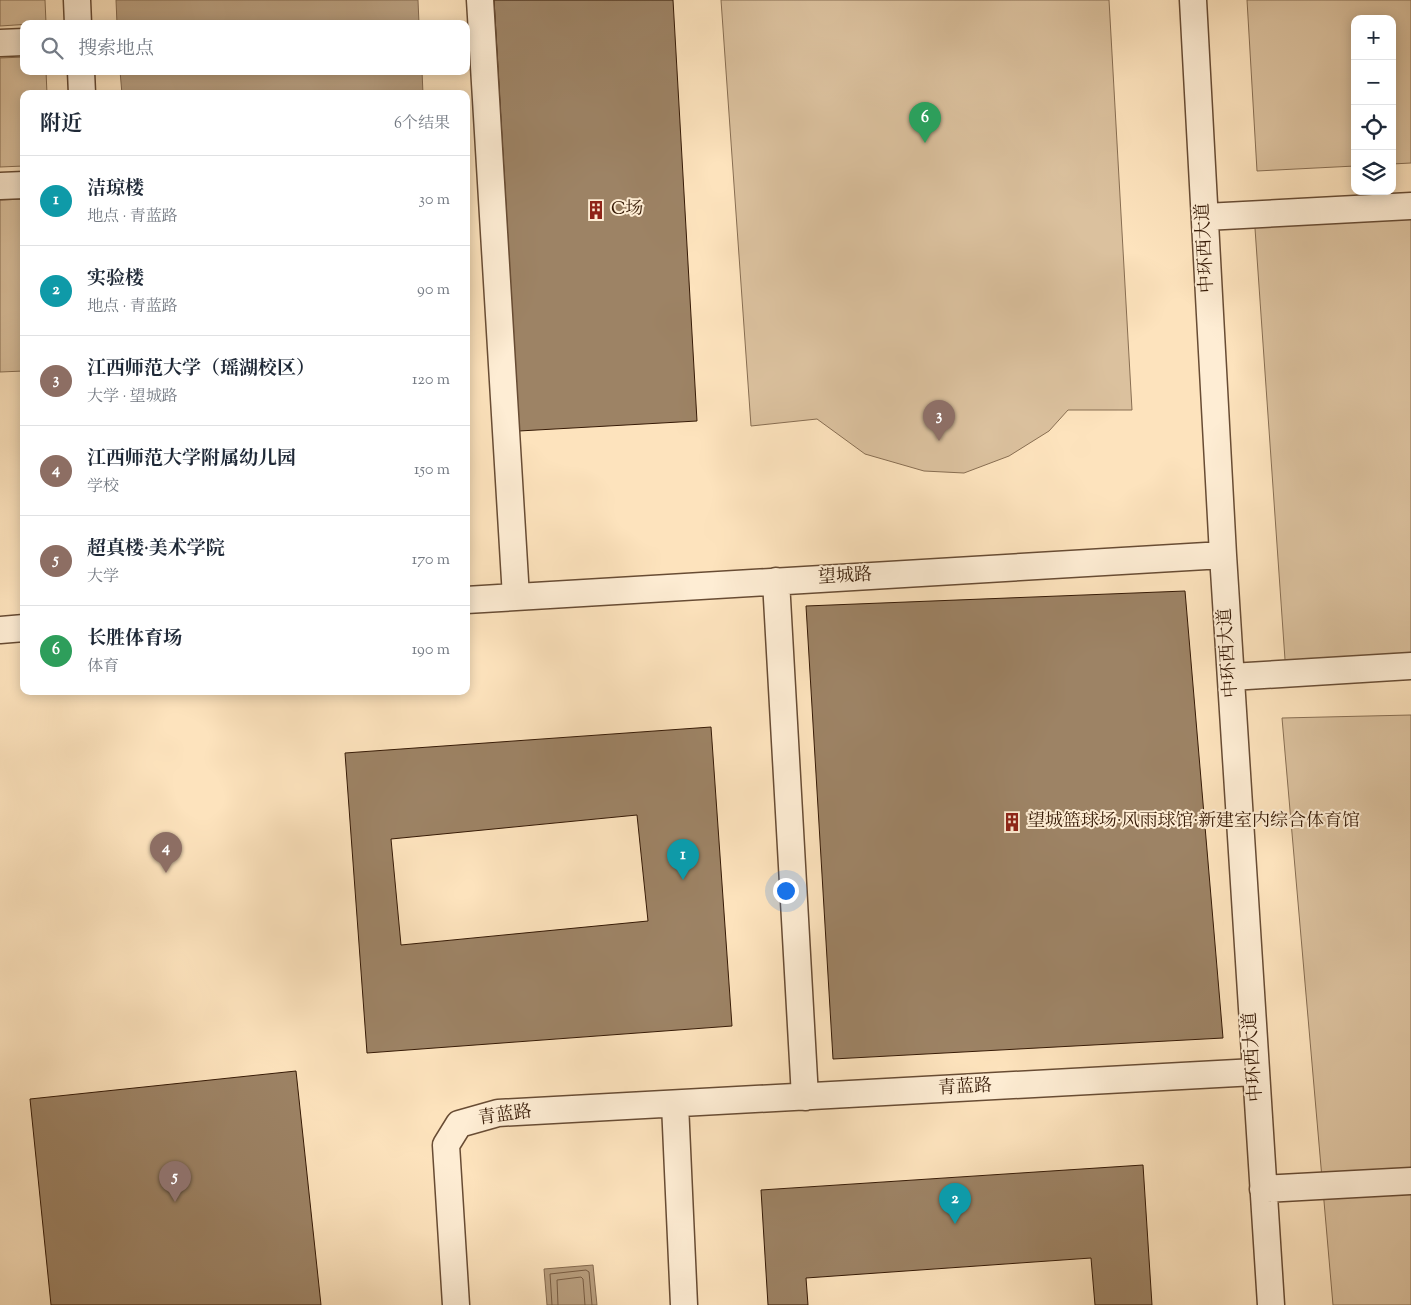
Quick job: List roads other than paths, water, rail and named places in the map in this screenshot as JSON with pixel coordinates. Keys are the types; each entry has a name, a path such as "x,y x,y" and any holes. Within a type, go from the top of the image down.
{"street":[{"path":"77,0 78,20"},
{"path":"480,0 516,597"},
{"name":"中环西大道","path":"1193,0 1223,555 1271,1305"},
{"path":"0,43 20,42"},
{"path":"81,75 82,90"},
{"path":"0,186 20,185"},
{"path":"1205,217 1411,206"},
{"name":"望城路","path":"470,600 1223,555"},
{"path":"776,581 805,1097"},
{"path":"0,630 20,628"},
{"path":"1231,677 1411,666"},
{"name":"青蓝路","path":"456,1305 446,1145 459,1124 498,1113 1255,1072"},
{"path":"675,1104 684,1305"},
{"path":"1263,1189 1411,1181"}],"water":[{"path":"116,0 418,0 419,20 117,20"},
{"path":"120,75 422,75 423,90 122,90"},
{"path":"593,1265 597,1305 547,1305 544,1269"}],"place":[{"name":"长胜体育场","path":"925,143"},
{"name":"C场","path":"596,210"},
{"name":"江西师范大学（瑶湖校区）","path":"939,441"},
{"name":"望城篮球场·风雨球馆·新建室内综合体育馆","path":"1012,822"},
{"name":"江西师范大学附属幼儿园","path":"166,873"},
{"name":"洁琼楼","path":"683,880"},
{"name":"超真楼·美术学院","path":"175,1202"},
{"name":"实验楼","path":"955,1224"}]}
